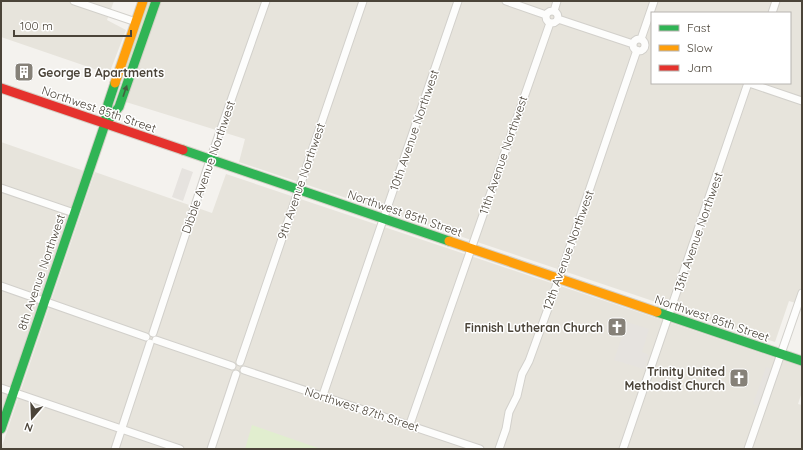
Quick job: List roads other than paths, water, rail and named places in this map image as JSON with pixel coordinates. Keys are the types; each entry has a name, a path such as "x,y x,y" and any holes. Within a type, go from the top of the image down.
{"main road":[{"name":"8th Avenue Northwest","path":"1,429 105,124 108,104 144,1"},
{"name":"8th Avenue Northwest","path":"105,124 119,107 156,1"},
{"name":"Northwest 85th Street","path":"1,88 802,361"}],"street":[{"path":"74,1 136,22"},
{"name":"Dibble Avenue Northwest","path":"115,449 210,160 266,1"},
{"name":"10th Avenue Northwest","path":"323,395 458,1"},
{"path":"506,1 546,15"},
{"path":"554,11 557,1"},
{"path":"641,39 654,1"},
{"path":"772,12 776,1"},
{"name":"9th Avenue Northwest","path":"240,362 361,2"},
{"path":"546,15 549,12 554,11"},
{"path":"554,11 558,14 558,19"},
{"path":"546,15 547,20 550,23 554,23 558,19"},
{"path":"558,19 642,50 648,49 645,42 641,39"},
{"name":"11th Avenue Northwest","path":"410,424 470,248 550,23"},
{"path":"635,47 636,40 641,39"},
{"name":"12th Avenue Northwest","path":"499,449 506,429 509,412 517,396 522,374 529,361 558,278 635,47"},
{"name":"13th Avenue Northwest","path":"623,449 749,84"},
{"path":"752,84 802,101"},
{"path":"1,188 74,213"},
{"path":"1,286 232,366"},
{"path":"748,449 802,293"},
{"path":"232,366 235,362 240,362 244,365 244,370 241,374 236,374"},
{"path":"232,366 232,370 236,374"},
{"name":"Northwest 87th Street","path":"244,370 410,424 480,449"},
{"path":"211,449 236,374"},
{"path":"1,388 180,449"}],"place":[{"name":"George B Apartments","path":"24,72"},
{"name":"Finnish Lutheran Church","path":"617,327"},
{"name":"Trinity United Methodist Church","path":"739,378"}]}
